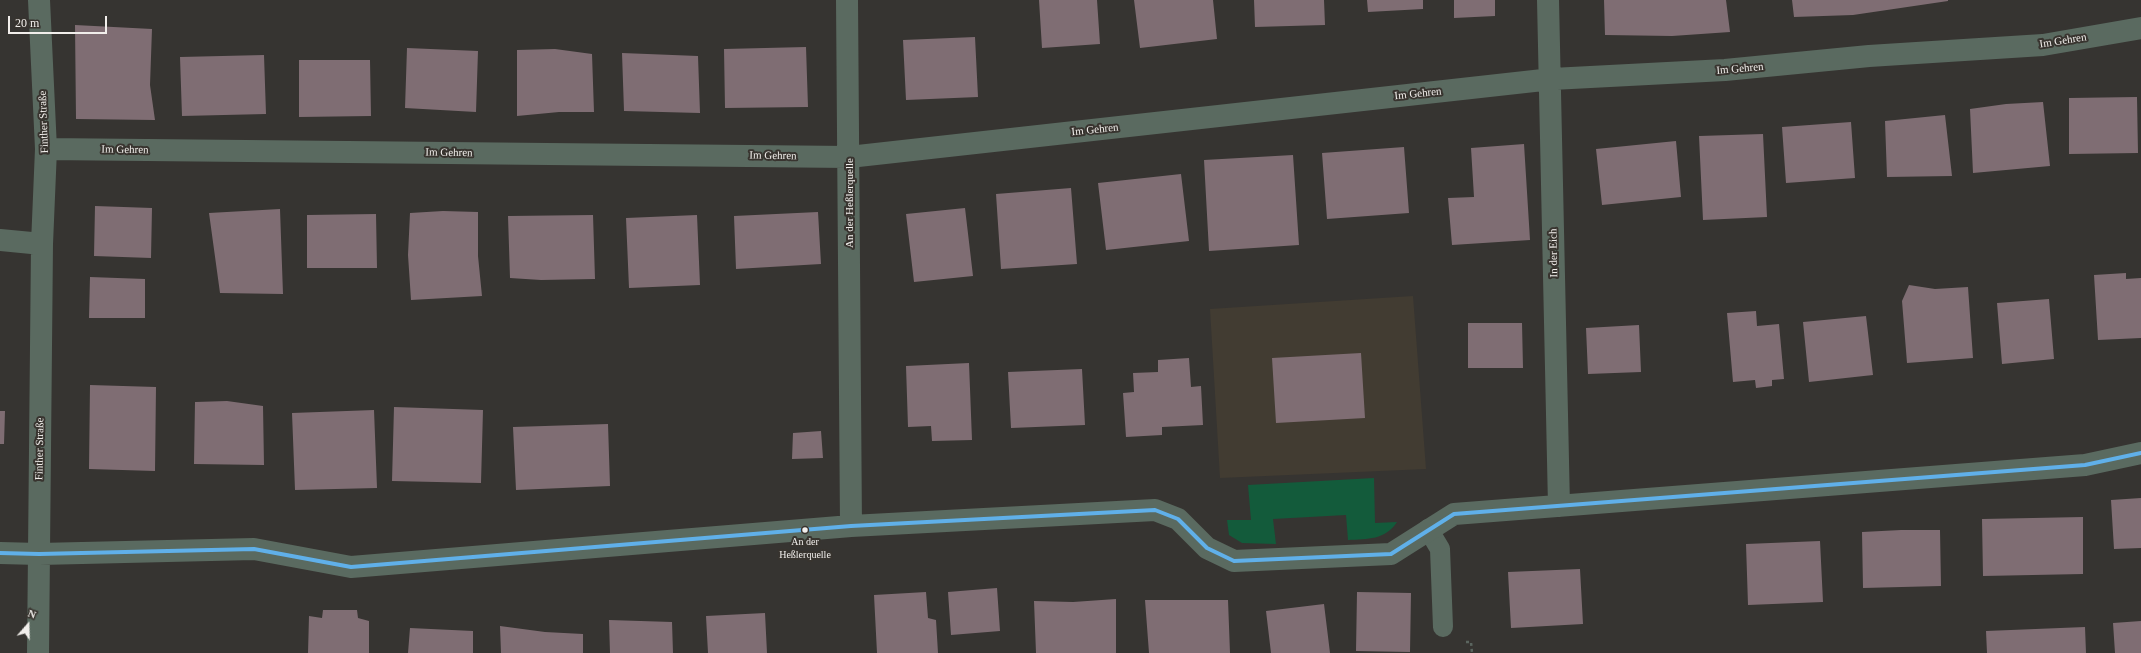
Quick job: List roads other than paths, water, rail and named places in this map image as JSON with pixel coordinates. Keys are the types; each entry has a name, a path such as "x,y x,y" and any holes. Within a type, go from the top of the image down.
{"street":[{"name":"Finther Straße","path":"38,653 42,244 46,149 39,0"},
{"name":"An der Heßlerquelle","path":"847,0 850,157 851,526"},
{"name":"In der Eich","path":"1548,0 1552,80 1559,506"},
{"name":"Im Gehren","path":"46,149 850,157 1552,80 1725,70 1869,56 2043,45 2141,28"},
{"path":"0,240 42,244"},
{"path":"0,553 39,554 254,549 351,567 851,526 1155,510 1178,519 1207,548 1234,561 1391,554 1454,514 2085,465 2141,452"}],"lane":[{"path":"1428,530 1440,549 1443,627"}],"place":[{"name":"An der Heßlerquelle","path":"805,530"}]}
